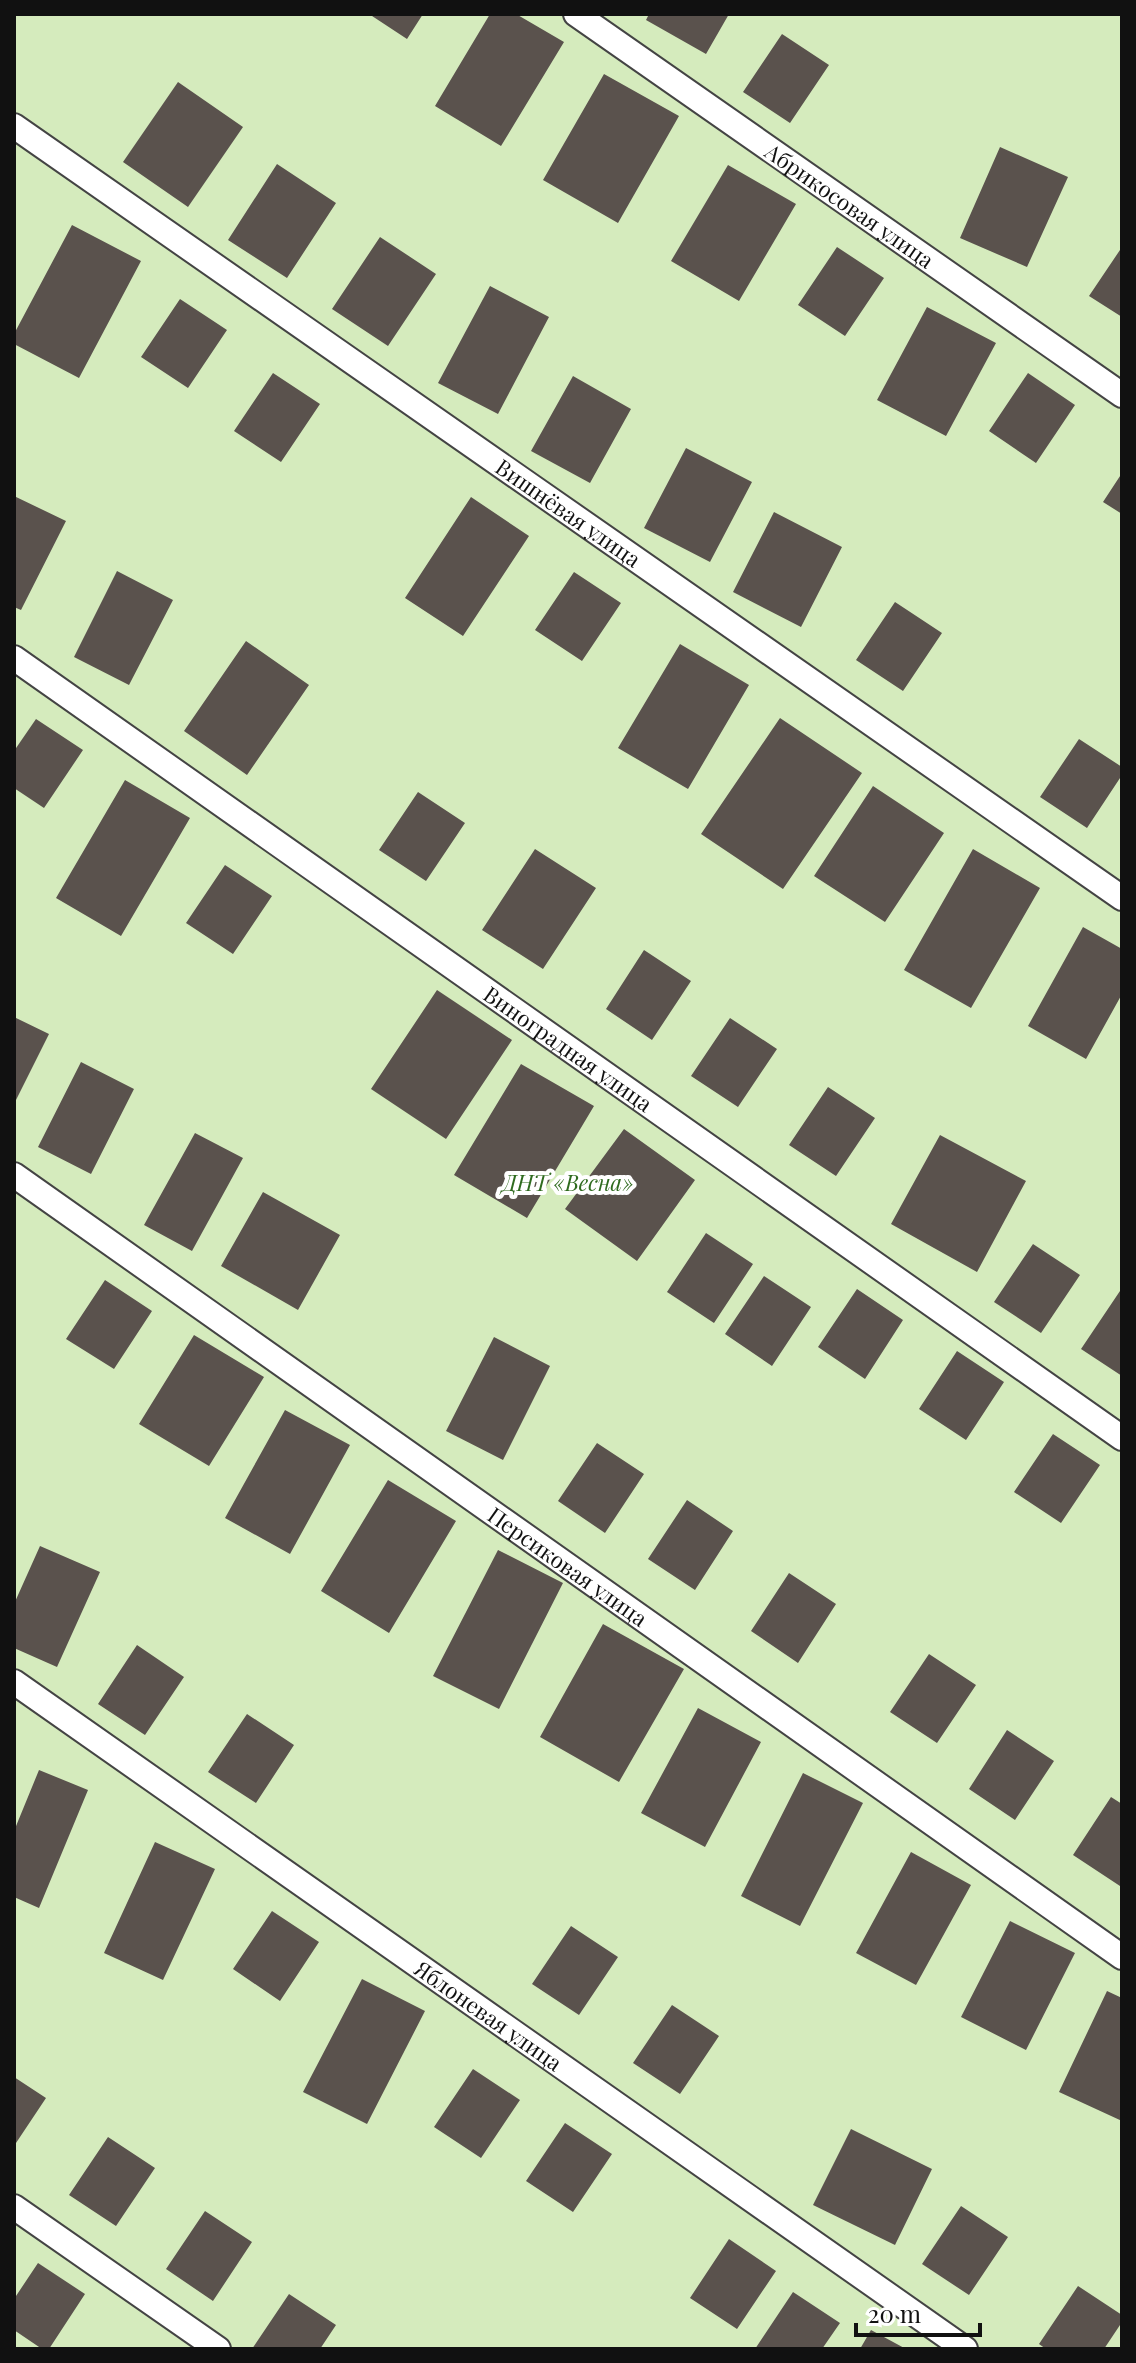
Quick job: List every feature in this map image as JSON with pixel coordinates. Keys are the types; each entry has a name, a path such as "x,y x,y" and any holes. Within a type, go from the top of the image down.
{"lane":[{"name":"Абрикосовая улица","path":"576,14 1122,395"},
{"name":"Вишнёвая улица","path":"14,126 1122,898"},
{"name":"Виноградная улица","path":"14,658 1122,1438"},
{"name":"Персиковая улица","path":"14,1175 1122,1957"},
{"name":"Яблоневая улица","path":"14,1682 965,2349"},
{"path":"14,2207 218,2349"}],"green space":[{"name":"ДНТ «Весна»","path":"14,14 1122,14 1122,2349 14,2349"}],"building":[{"path":"369,14 423,14 407,39"},
{"path":"490,14 516,14 564,42 501,146 435,106"},
{"path":"649,14 729,14 706,54 646,20"},
{"path":"782,34 829,65 790,123 743,92"},
{"path":"604,74 679,116 618,223 543,180"},
{"path":"178,82 243,127 188,207 123,162"},
{"path":"1000,147 1068,177 1027,267 960,238"},
{"path":"277,164 336,203 287,278 228,240"},
{"path":"728,165 796,204 739,301 671,261"},
{"path":"72,225 141,261 79,378 14,344 14,334"},
{"path":"380,237 436,274 388,346 332,309"},
{"path":"837,247 884,278 845,336 798,305"},
{"path":"1122,247 1122,317 1089,296"},
{"path":"490,286 549,317 498,414 438,383"},
{"path":"180,299 227,330 188,388 141,357"},
{"path":"927,307 996,343 946,436 877,400"},
{"path":"273,373 320,404 281,462 234,431"},
{"path":"1028,373 1075,405 1036,463 989,431"},
{"path":"573,376 631,409 590,483 531,451"},
{"path":"686,448 752,482 710,562 644,528"},
{"path":"1122,473 1122,514 1103,502"},
{"path":"14,496 66,521 21,610 14,607"},
{"path":"471,497 529,536 463,636 405,598"},
{"path":"774,512 842,547 801,627 733,592"},
{"path":"117,571 173,600 129,685 74,657"},
{"path":"574,572 621,603 582,661 535,630"},
{"path":"895,602 942,633 903,691 856,660"},
{"path":"246,641 309,685 247,775 184,731"},
{"path":"680,644 749,685 688,789 618,748"},
{"path":"780,718 862,773 783,889 701,834"},
{"path":"36,719 83,750 44,808 14,788 14,751"},
{"path":"1079,739 1122,767 1122,775 1087,828 1040,797"},
{"path":"125,780 190,818 121,936 56,898"},
{"path":"873,786 944,833 885,922 814,876"},
{"path":"418,792 465,823 426,881 379,850"},
{"path":"535,849 596,888 543,969 482,930"},
{"path":"973,849 1040,888 971,1008 904,970"},
{"path":"225,865 272,896 233,954 186,923"},
{"path":"1083,927 1122,949 1122,994 1086,1059 1028,1026"},
{"path":"644,950 691,981 652,1040 606,1009"},
{"path":"437,990 512,1040 446,1139 371,1089"},
{"path":"14,1017 49,1034 14,1104"},
{"path":"730,1018 777,1049 738,1107 691,1076"},
{"path":"81,1062 134,1089 91,1174 38,1147"},
{"path":"521,1064 594,1106 527,1218 454,1175"},
{"path":"828,1087 875,1118 836,1176 789,1145"},
{"path":"624,1129 695,1180 637,1261 565,1209"},
{"path":"195,1133 243,1158 192,1251 144,1225"},
{"path":"940,1135 1026,1181 977,1272 891,1224"},
{"path":"263,1192 340,1235 298,1310 221,1266"},
{"path":"706,1233 753,1264 714,1323 667,1292"},
{"path":"1033,1244 1080,1275 1041,1333 994,1302"},
{"path":"764,1276 811,1307 772,1366 725,1334"},
{"path":"105,1280 152,1311 114,1369 66,1339"},
{"path":"1122,1288 1122,1376 1081,1349"},
{"path":"857,1289 903,1320 865,1379 818,1347"},
{"path":"194,1335 264,1377 209,1466 139,1424"},
{"path":"494,1337 550,1366 503,1460 446,1431"},
{"path":"957,1351 1004,1382 966,1440 919,1409"},
{"path":"285,1410 350,1445 290,1554 225,1518"},
{"path":"1053,1434 1100,1465 1061,1523 1014,1492"},
{"path":"597,1443 644,1474 605,1533 558,1501"},
{"path":"388,1480 456,1521 389,1633 321,1591"},
{"path":"687,1500 733,1531 695,1590 648,1559"},
{"path":"40,1546 100,1572 57,1667 14,1648 14,1604"},
{"path":"498,1550 563,1583 499,1709 433,1676"},
{"path":"789,1573 836,1604 798,1663 751,1631"},
{"path":"603,1624 684,1669 619,1782 540,1737"},
{"path":"137,1645 184,1677 145,1735 98,1704"},
{"path":"929,1654 976,1685 937,1743 890,1712"},
{"path":"698,1708 761,1742 705,1847 641,1813"},
{"path":"247,1714 294,1745 256,1803 208,1772"},
{"path":"1007,1730 1054,1761 1015,1820 969,1789"},
{"path":"39,1770 88,1790 39,1908 14,1897 14,1831"},
{"path":"803,1773 863,1803 800,1926 741,1896"},
{"path":"1111,1797 1122,1804 1120,1886 1073,1855"},
{"path":"155,1842 215,1869 163,1980 104,1953"},
{"path":"911,1852 971,1885 916,1985 856,1953"},
{"path":"272,1911 319,1942 280,2001 233,1969"},
{"path":"1010,1921 1075,1953 1026,2050 961,2017"},
{"path":"571,1926 618,1957 579,2015 532,1984"},
{"path":"362,1979 425,2011 367,2124 303,2092"},
{"path":"1107,1991 1122,1998 1122,2121 1059,2092"},
{"path":"672,2005 719,2036 680,2094 633,2063"},
{"path":"473,2069 520,2100 481,2158 434,2127"},
{"path":"14,2077 46,2098 14,2146"},
{"path":"565,2123 612,2154 573,2212 526,2181"},
{"path":"851,2129 932,2169 895,2245 813,2205"},
{"path":"108,2137 155,2168 116,2226 69,2195"},
{"path":"961,2206 1008,2237 969,2295 922,2264"},
{"path":"205,2211 252,2242 213,2301 166,2269"},
{"path":"729,2239 776,2271 737,2329 690,2298"},
{"path":"38,2263 85,2294 49,2349 42,2349 14,2330 14,2299"},
{"path":"1078,2286 1122,2315 1122,2322 1104,2349 1046,2349 1039,2344"},
{"path":"793,2292 840,2323 822,2349 755,2349"},
{"path":"289,2294 336,2325 320,2349 252,2349"},
{"path":"871,2330 906,2349 860,2349"}]}
